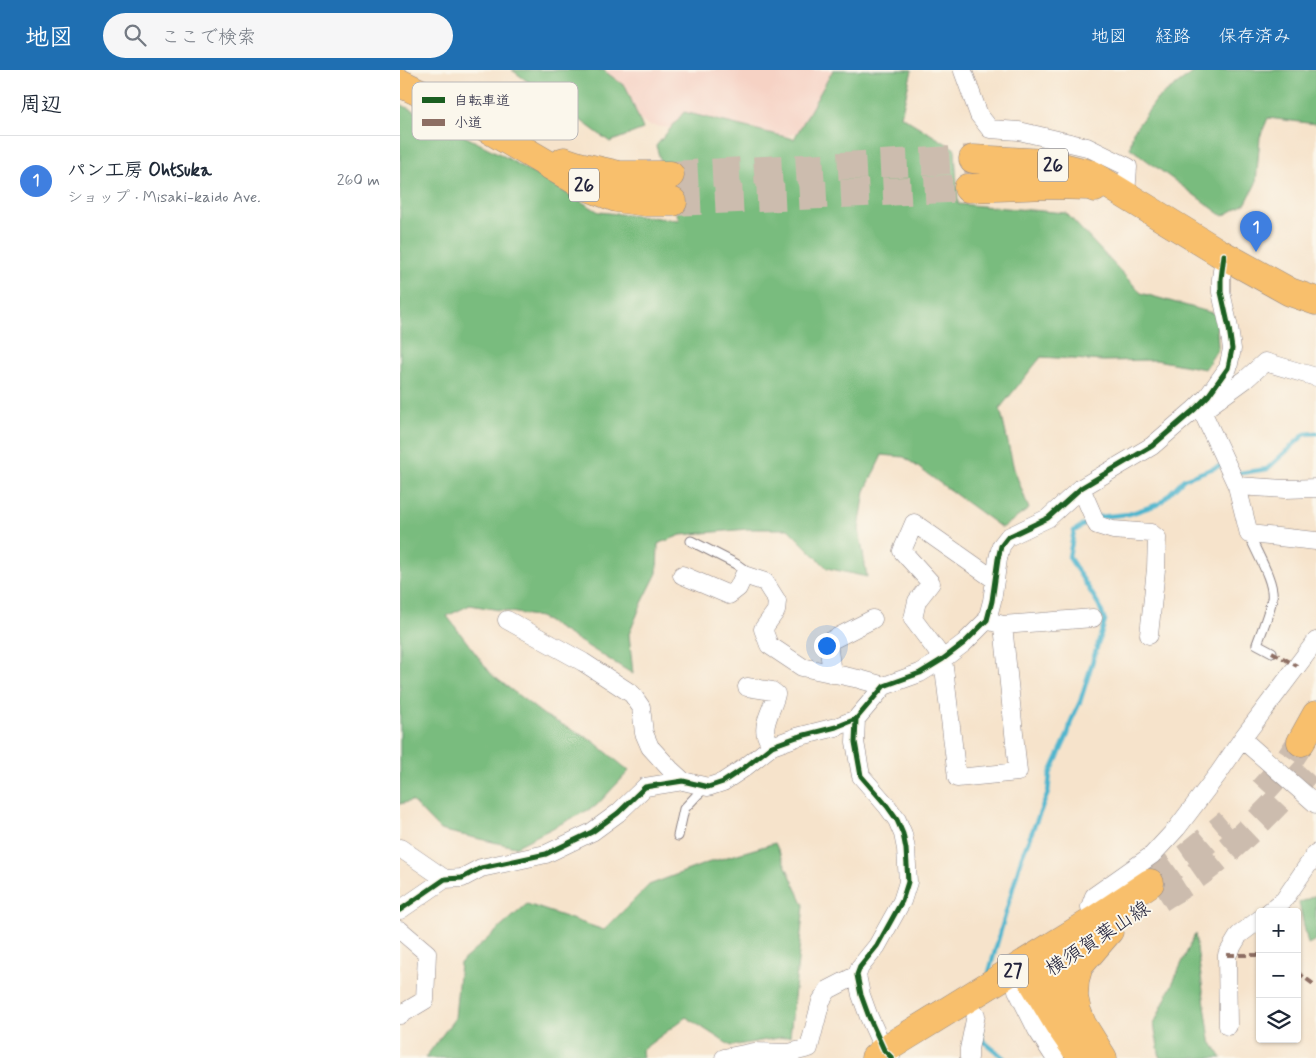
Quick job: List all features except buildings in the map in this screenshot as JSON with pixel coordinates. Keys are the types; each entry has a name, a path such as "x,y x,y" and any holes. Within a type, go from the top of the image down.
{"main road":[{"name":"26","path":"400,83 412,89"},
{"name":"26","path":"507,140 585,186 617,186 670,175"},
{"name":"26","path":"973,160 1047,163 1091,174 1224,255 1290,292 1316,301"},
{"name":"26","path":"968,188 1048,185 1089,186 1126,194"},
{"name":"26","path":"617,186 646,202 673,202"},
{"name":"26","path":"1290,292 1316,319"},
{"path":"1308,734 1316,715"},
{"name":"横須賀葉山線","path":"890,1056 976,1015 1155,890"},
{"path":"1103,925 1079,966 1075,980 1074,997 1082,1024 1103,1058"},
{"path":"1030,977 1082,1024"},
{"path":"1030,977 1082,1058"},
{"name":"横須賀葉山線","path":"890,1056 1030,977"}],"street":[{"path":"963,71 979,115 990,129 1019,131 1087,147 1128,167 1126,194"},
{"path":"1199,410 1228,368 1232,349 1221,292 1224,255"},
{"path":"995,580 914,523 902,551 931,583 917,601 913,619 943,660 957,778 1018,772 992,601 1001,546 1008,537 1048,518 1081,488 1152,446 1199,410 1246,379 1265,362 1316,377"},
{"path":"1199,410 1237,486 1249,534 1316,541"},
{"path":"1237,486 1285,489 1316,488"},
{"path":"1081,488 1097,525 1113,530 1151,533 1158,538 1149,635"},
{"path":"682,575 729,595 738,588 744,575 765,582 777,601 776,610 763,629 769,645 802,667 884,686"},
{"path":"400,910 445,879 462,878 481,868 546,854 592,832 618,813 644,787 683,781 708,787 723,782 772,746 856,719 884,686 920,673 943,660 964,643 995,623 1093,618"},
{"path":"832,674 828,642 873,619"},
{"path":"507,620 583,662 632,694 641,707 644,733 650,747 683,781"},
{"path":"1103,925 1090,907 1094,896 1152,855 1177,828 1218,774 1242,738 1316,641"},
{"path":"747,687 772,691 776,694 775,702 766,723 765,733 772,746"},
{"path":"856,719 855,742 861,776 897,820 903,834 908,868 908,882 902,901 877,946 860,967 857,975 860,995 869,1017 890,1056"},
{"path":"1242,738 1316,804"},
{"path":"400,848 445,879"},
{"path":"1274,908 1284,900 1316,853"},
{"path":"1228,1026 1228,955 1239,935 1256,922"},
{"path":"400,930 427,953 425,1000 400,1015"},
{"path":"724,1058 754,1052 807,1053 824,996 828,990 857,975"},
{"path":"1030,977 1037,1030 1055,1058"},
{"path":"969,1058 976,1015"}],"lane":[{"path":"1249,534 1254,548 1265,567 1272,598 1257,644 1272,652"},
{"path":"691,542 736,564 743,569 744,575"},
{"path":"678,836 684,809 698,794 708,787"}],"shaded area":[{"path":"580,70 859,70 805,131 767,141 648,125"}],"green space":[{"path":"512,70 603,70 626,87 643,129 610,142 578,118 578,82 528,82"},
{"path":"833,70 912,70 901,116 955,149 958,204 1066,213 1141,293 1216,314 1218,348 1205,369 1156,360 1103,361 1041,357 1000,408 1014,469 1029,509 1002,528 904,457 882,455 865,491 859,529 867,577 827,568 788,529 748,529 681,535 658,544 657,573 629,634 633,674 540,617 470,605 447,616 492,675 544,715 593,741 629,771 596,806 515,847 440,830 412,801 400,804 400,104 412,110 412,140 472,140 502,155 599,212 679,220 656,146 684,112 794,139"},
{"path":"1197,70 1316,70 1316,124 1268,118 1260,137 1256,183 1246,203 1223,216 1130,148 1133,132 1157,99"},
{"path":"775,843 804,905 790,1036 731,1046 686,1017 642,1050 643,1058 425,1058 455,1018 460,963 527,904 604,930 649,885 707,863"},
{"path":"1316,895 1316,940 1308,944 1301,908 1299,903"},
{"path":"1195,934 1210,1040 1222,1058 1160,1058 1154,1024"}],"waterway":[{"path":"1235,471 1240,473 1267,469 1305,434 1316,433"},
{"path":"1098,517 1129,514 1159,504 1184,479 1223,466"},
{"path":"989,972 1022,856 1048,793 1050,774 1080,702 1105,621 1099,605 1069,557 1074,531 1091,520"},
{"path":"980,1030 983,1041 1004,1058"}],"tunnel":[{"path":"670,175 973,159"},
{"path":"673,202 968,188"},
{"path":"1263,790 1285,766 1301,742"},
{"path":"1160,898 1215,861 1231,847 1316,760"},
{"path":"1151,882 1188,856 1228,823"}],"marked path":[{"path":"1272,652 1297,666"},
{"path":"1227,955 1256,955"},
{"path":"1301,975 1316,986"}],"cycle path":[{"path":"400,910 445,879 462,878 481,868 546,854 592,832 618,813 645,787 683,781 708,787 723,782 772,746 856,719 884,686 920,673 964,643 987,620 1001,546 1008,537 1048,518 1081,488 1152,446 1208,396 1228,368 1232,349 1221,292 1224,255"},
{"path":"856,719 855,742 861,776 897,820 903,834 906,849 908,882 902,901 877,946 860,967 857,975 861,995 869,1017 884,1050 892,1058"}],"place":[{"name":"パン工房 Ohtsuka","path":"1256,252"}]}
